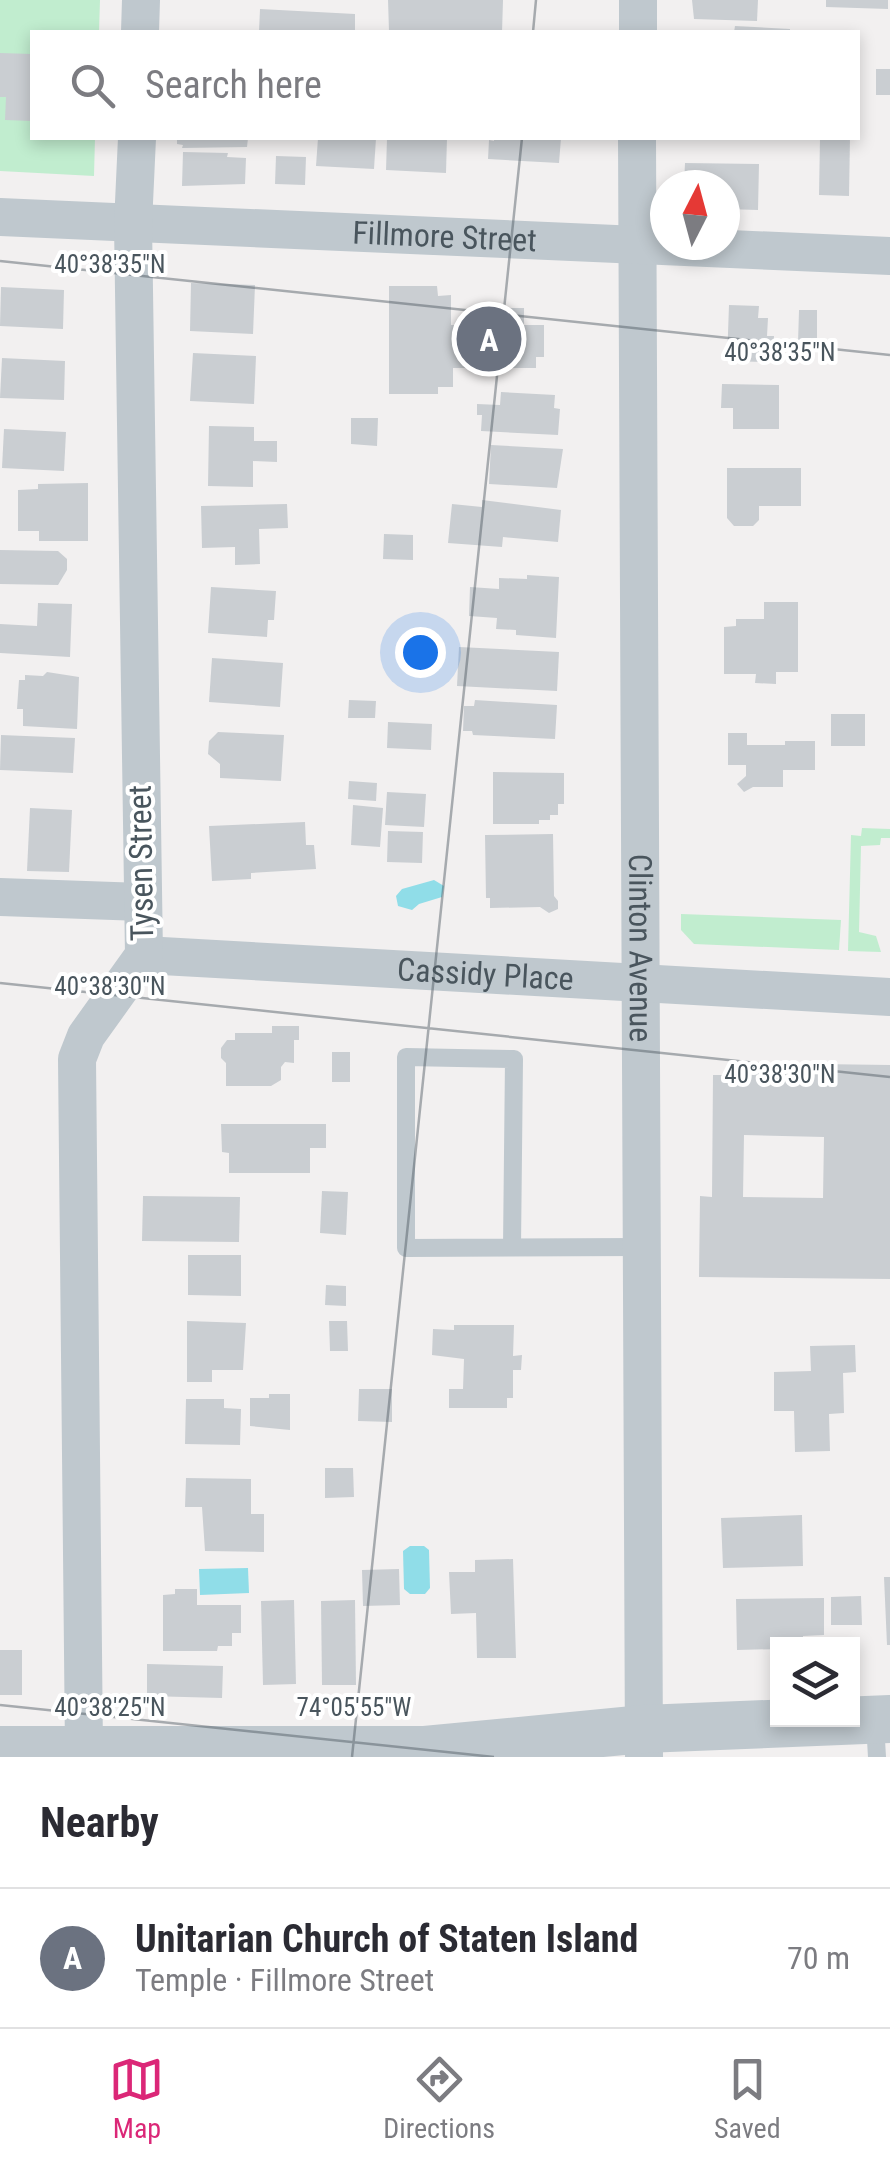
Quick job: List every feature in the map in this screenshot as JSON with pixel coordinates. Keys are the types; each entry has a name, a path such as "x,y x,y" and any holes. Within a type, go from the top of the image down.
{"street":[{"path":"140,30 142,0"},
{"path":"638,0 638,30"},
{"name":"Tysen Street","path":"84,1750 77,1059 86,1036 144,955 134,224 137,140"},
{"name":"Clinton Avenue","path":"636,140 644,1743"},
{"name":"Fillmore Street","path":"0,218 890,256"},
{"path":"0,897 142,902"},
{"name":"Cassidy Place","path":"144,955 890,997"},
{"path":"0,1750 425,1750 880,1732"}],"lane":[{"path":"512,1247 514,1060 406,1057 406,1248 641,1248"}],"green space":[{"path":"0,0 100,0 99,30 30,30 30,140 95,140 94,176 0,171"},
{"path":"862,828 890,829 890,838 881,838 880,845 861,846 859,932 876,936 881,952 848,951 851,835 861,836"},
{"path":"681,914 841,920 839,950 694,944 681,930"}],"water":[{"path":"434,880 444,886 442,897 412,910 398,906 396,896 402,889"},
{"path":"410,1546 429,1550 430,1588 425,1594 410,1594 404,1589 403,1551"},
{"path":"248,1568 249,1593 200,1595 199,1569"}],"building":[{"path":"388,0 503,0 502,30 389,30"},
{"path":"692,0 758,0 757,21 694,19"},
{"path":"826,0 888,0 888,9 826,7"},
{"path":"260,9 355,14 355,30 259,30"},
{"path":"735,26 790,29 790,30 734,30"},
{"path":"0,53 30,54 30,121 5,120 6,97 0,97"},
{"path":"876,69 890,69 890,95 876,95"},
{"path":"177,140 248,140 247,147 182,148"},
{"path":"318,140 376,140 374,169 316,166"},
{"path":"387,140 447,140 446,173 386,170"},
{"path":"489,140 561,140 559,163 488,159"},
{"path":"820,140 850,140 849,196 819,195"},
{"path":"183,152 228,153 227,157 246,158 245,184 182,186"},
{"path":"276,156 306,157 305,185 275,184"},
{"path":"685,163 759,164 758,210 740,209 740,170 685,170"},
{"path":"191,283 255,285 253,334 190,331"},
{"path":"389,286 437,286 438,296 451,295 451,325 509,325 509,308 524,308 524,325 544,325 544,357 536,357 536,368 453,368 453,387 438,387 438,394 389,394"},
{"path":"1,287 64,290 63,329 0,326"},
{"path":"729,305 759,306 758,318 768,318 767,336 774,336 773,355 767,355 766,362 727,361"},
{"path":"799,310 817,310 817,342 798,342"},
{"path":"193,353 256,356 254,404 190,401"},
{"path":"2,358 65,361 64,400 0,398"},
{"path":"722,384 779,385 779,429 733,429 733,408 721,408"},
{"path":"501,392 555,395 554,408 560,409 558,435 481,431 482,415 477,415 477,404 500,405"},
{"path":"351,418 378,418 377,446 351,444"},
{"path":"209,426 254,427 254,441 277,441 277,462 253,461 253,487 208,486"},
{"path":"4,429 66,432 64,471 2,468"},
{"path":"491,445 563,449 557,488 489,484"},
{"path":"727,468 801,468 801,506 759,506 759,520 753,526 734,526 727,518"},
{"path":"88,483 88,541 39,541 39,531 18,531 18,490 38,489 38,484"},
{"path":"482,500 561,510 558,542 503,537 502,547 448,543 452,504 482,507"},
{"path":"287,504 288,528 259,529 260,564 235,565 235,547 202,548 201,506"},
{"path":"384,534 413,535 413,560 383,559"},
{"path":"0,550 58,551 67,559 67,570 58,585 0,584"},
{"path":"527,575 559,577 556,638 516,635 516,630 496,629 497,618 469,616 470,587 499,589 499,578 527,579"},
{"path":"211,587 276,591 274,620 268,620 267,637 208,633"},
{"path":"764,602 798,602 798,672 776,672 776,684 755,683 756,674 724,674 724,627 736,626 736,619 764,619"},
{"path":"38,603 72,604 70,657 0,653 0,624 37,626"},
{"path":"459,647 559,652 557,691 457,686"},
{"path":"212,658 283,663 280,707 209,702"},
{"path":"47,672 79,677 77,729 23,726 23,709 17,709 19,680 25,680 25,675 43,676"},
{"path":"349,700 376,701 375,718 348,718"},
{"path":"475,700 557,705 555,739 473,735 472,731 463,731 464,706 474,706"},
{"path":"831,714 865,714 865,746 831,746"},
{"path":"388,722 432,724 431,750 387,748"},
{"path":"218,732 284,735 281,781 220,778 220,764 208,754 209,741"},
{"path":"728,733 747,733 747,745 815,741 815,770 783,770 783,787 753,787 744,792 737,784 746,776 746,765 728,765"},
{"path":"1,735 75,738 73,773 0,770"},
{"path":"493,772 564,773 564,804 558,804 558,815 539,820 539,824 493,824"},
{"path":"349,781 377,783 376,801 348,799"},
{"path":"387,792 426,794 424,827 385,825"},
{"path":"353,805 383,808 380,847 351,845"},
{"path":"30,808 72,810 69,872 27,871"},
{"path":"305,822 306,845 314,845 316,869 251,873 251,879 212,881 209,826"},
{"path":"388,831 423,832 422,863 387,862"},
{"path":"553,834 554,896 558,909 549,913 540,907 490,908 490,898 486,898 485,835"},
{"path":"272,1026 299,1026 299,1040 294,1040 294,1063 285,1062 281,1067 281,1080 271,1086 226,1086 226,1063 221,1058 221,1048 227,1040 235,1040 235,1033 272,1033"},
{"path":"332,1052 350,1052 350,1082 332,1082"},
{"path":"739,1063 890,1065 890,1279 699,1277 700,1196 712,1197 713,1075 739,1075","holes":["744,1135 824,1137 823,1198 743,1197"]},
{"path":"221,1124 326,1124 326,1148 310,1148 310,1173 229,1173 229,1153 222,1152"},
{"path":"322,1191 348,1192 346,1235 320,1233"},
{"path":"143,1196 240,1197 239,1242 142,1241"},
{"path":"188,1255 241,1255 241,1296 188,1295"},
{"path":"326,1285 346,1286 346,1306 325,1305"},
{"path":"187,1321 246,1323 243,1370 212,1370 212,1382 187,1382"},
{"path":"329,1321 347,1321 348,1351 330,1351"},
{"path":"454,1325 514,1325 513,1356 522,1355 521,1370 513,1370 513,1398 507,1398 507,1408 449,1408 449,1389 463,1389 464,1359 432,1355 433,1329 454,1330"},
{"path":"855,1345 856,1372 843,1373 844,1413 829,1414 830,1451 795,1452 794,1411 774,1411 774,1372 811,1371 810,1346"},
{"path":"359,1389 392,1389 392,1422 358,1421"},
{"path":"269,1394 290,1394 290,1430 250,1426 250,1398 269,1398"},
{"path":"186,1399 224,1399 224,1408 241,1409 240,1445 185,1444"},
{"path":"325,1468 353,1468 354,1497 325,1498"},
{"path":"186,1478 251,1479 251,1514 264,1514 264,1552 205,1551 202,1507 185,1507"},
{"path":"802,1515 803,1566 723,1568 721,1518"},
{"path":"513,1559 516,1658 477,1658 476,1613 451,1614 449,1572 475,1572 475,1560"},
{"path":"399,1569 400,1605 363,1606 362,1570"},
{"path":"884,1577 890,1577 890,1645 887,1645"},
{"path":"175,1589 197,1589 197,1605 241,1605 241,1633 232,1633 232,1646 218,1646 217,1651 163,1651 163,1595 175,1594"},
{"path":"861,1596 862,1625 831,1625 831,1597"},
{"path":"824,1598 824,1635 770,1637 770,1649 737,1650 736,1599"},
{"path":"294,1600 296,1684 263,1685 261,1601"},
{"path":"355,1600 356,1685 322,1685 321,1601"},
{"path":"0,1650 22,1650 22,1695 0,1695"},
{"path":"147,1664 223,1666 222,1698 147,1696"}],"place":[{"name":"Unitarian Church of Staten Island","path":"489,339"}]}
